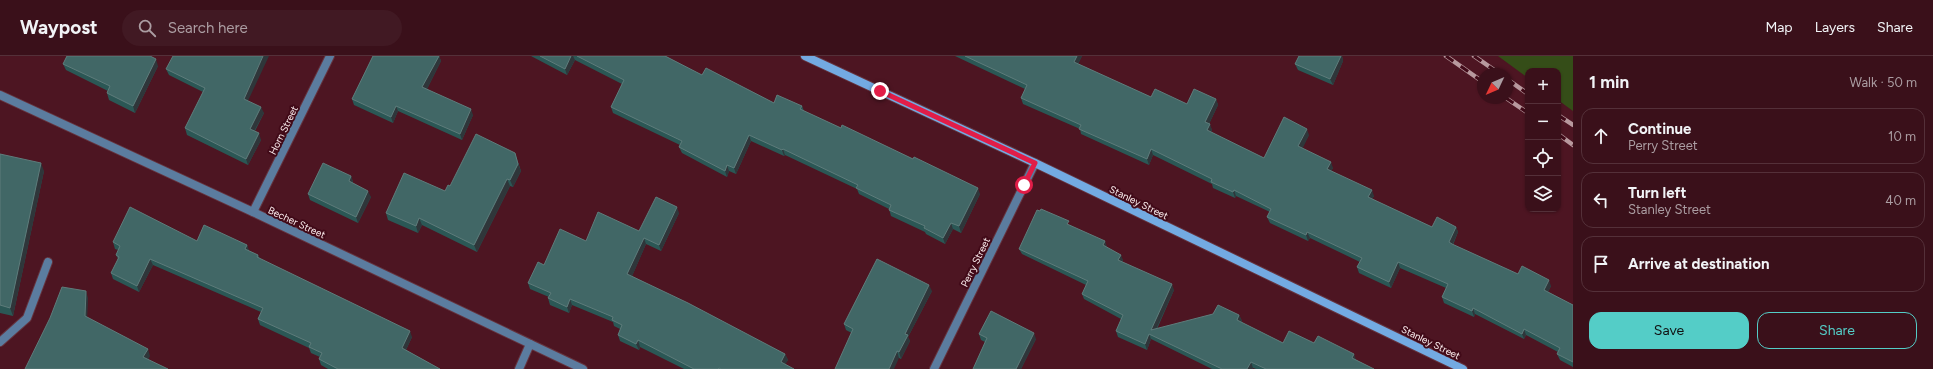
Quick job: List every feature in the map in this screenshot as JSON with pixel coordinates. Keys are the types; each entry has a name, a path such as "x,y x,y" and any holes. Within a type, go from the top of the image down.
{"main road":[{"name":"Stanley Street","path":"805,56 1035,163 1463,369"}],"street":[{"name":"Horn Street","path":"253,212 330,56"},
{"name":"Becher Street","path":"0,95 253,212 583,369"},
{"name":"Perry Street","path":"934,369 1035,163"},
{"path":"0,342 27,318 48,262"},
{"path":"519,369 530,344"}],"green space":[{"path":"1498,56 1573,56 1573,111 1561,102 1561,68 1525,68 1525,76"}],"building":[{"path":"67,56 150,56 156,59 133,106 107,93 110,86 63,64"},
{"path":"173,56 263,56 244,99 261,107 250,129 259,133 246,159 185,128 205,88 166,69"},
{"path":"373,56 439,56 422,87 471,109 460,134 396,106 391,117 352,99"},
{"path":"540,56 571,56 565,69"},
{"path":"577,56 665,56 702,75 706,68 774,103 777,95 802,106 800,109 841,128 842,125 913,159 914,157 978,188 959,226 951,223 943,238 924,228 925,226 889,210 891,205 856,188 858,185 783,149 782,150 749,135 734,168 727,165 725,171 679,147 682,141 611,107 624,80"},
{"path":"965,56 1077,56 1074,62 1151,97 1155,89 1187,104 1194,89 1216,99 1205,122 1210,124 1207,130 1264,158 1284,117 1307,129 1298,146 1331,162 1327,169 1372,190 1368,197 1432,227 1437,217 1456,227 1449,242 1452,244 1518,274 1522,266 1549,280 1544,290 1573,305 1573,362 1557,354 1560,348 1524,329 1522,334 1473,308 1472,311 1442,297 1448,284 1398,262 1389,282 1357,267 1362,258 1307,232 1306,235 1267,217 1271,209 1234,190 1233,192 1211,182 1212,179 1151,149 1147,159 1079,129 1081,125 1021,98 1027,85"},
{"path":"1299,56 1341,56 1330,79 1295,64"},
{"path":"476,134 515,153 518,164 510,180 507,179 474,245 419,218 416,226 386,213 404,173 445,191 448,185 450,186"},
{"path":"0,154 41,163 10,308 0,305"},
{"path":"323,163 351,176 349,181 368,191 356,217 308,194"},
{"path":"656,197 677,207 659,245 644,238 627,274 688,303 785,354 781,362 794,369 694,369 638,340 636,344 618,335 622,325 612,320 613,317 570,299 567,307 548,298 551,293 528,283 538,262 544,265 560,229 586,241 598,212 639,231"},
{"path":"130,207 197,241 204,225 247,245 245,249 258,255 257,257 410,331 402,348 440,369 338,369 319,359 322,353 309,347 311,343 258,319 263,308 150,259 137,286 111,273 119,257 116,255 120,246 113,242"},
{"path":"1041,209 1069,221 1067,224 1105,241 1103,245 1121,255 1118,260 1172,284 1151,330 1213,314 1218,305 1239,315 1237,320 1283,343 1289,331 1314,343 1318,336 1354,354 1352,358 1374,369 1266,369 1251,362 1247,369 1222,369 1149,334 1145,344 1116,331 1123,315 1082,294 1088,281 1019,249 1037,210 1040,211"},
{"path":"877,259 929,285 905,334 908,335 899,352 897,351 889,369 835,369 853,329 844,324"},
{"path":"62,287 86,291 85,316 148,349 143,357 168,369 25,369 50,318"},
{"path":"991,311 1034,333 1016,369 973,369 987,338 979,334"}],"railway":[{"path":"1446,56 1477,78"},
{"path":"1474,56 1491,68"},
{"path":"1513,83 1525,92"},
{"path":"1513,103 1525,111"},
{"path":"1561,117 1573,125"},
{"path":"1561,136 1573,145"}],"route":[{"path":"880,91 1035,163 1024,185"}]}
